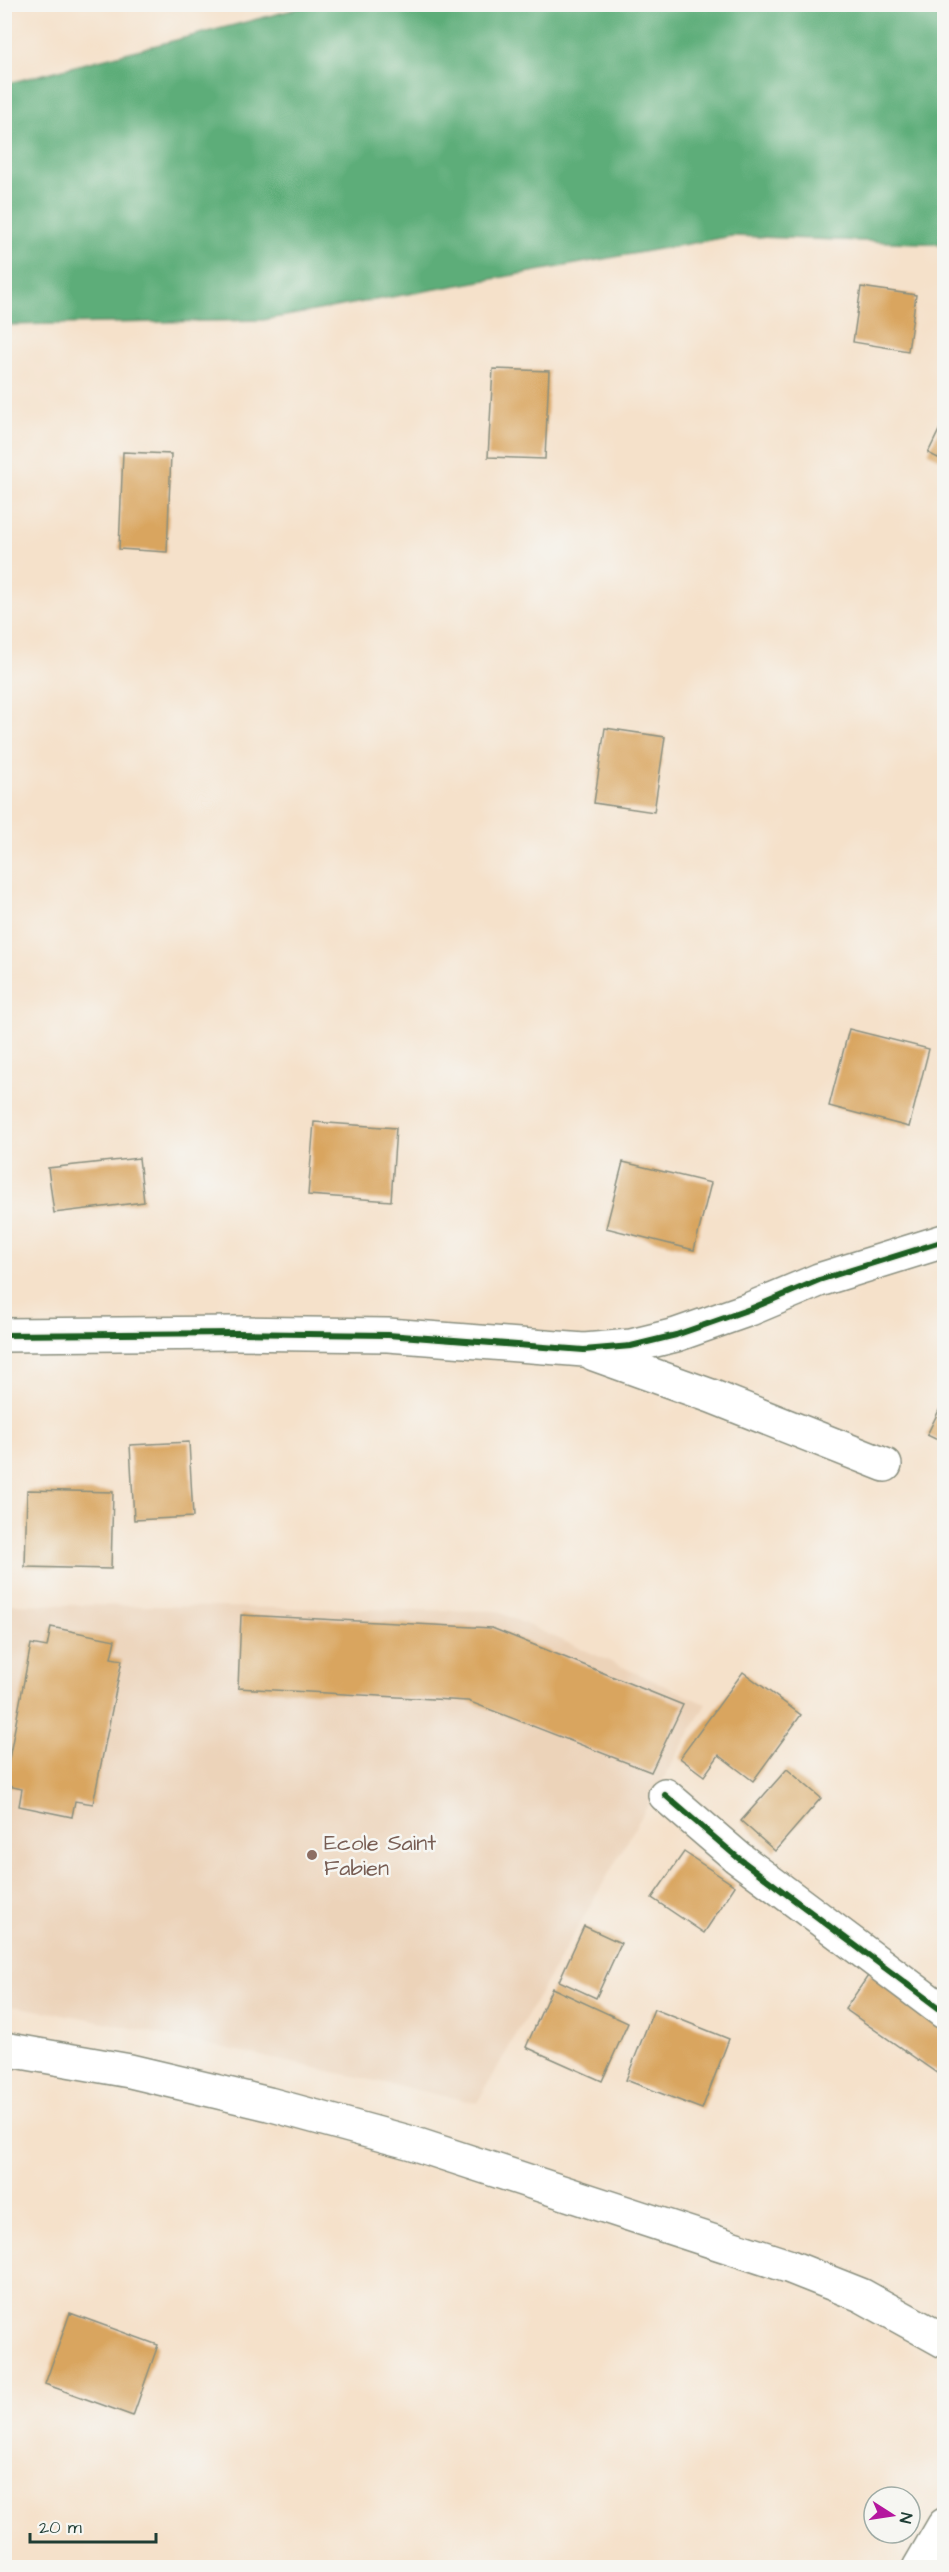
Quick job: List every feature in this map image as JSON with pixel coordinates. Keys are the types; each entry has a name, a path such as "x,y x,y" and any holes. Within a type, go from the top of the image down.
{"street":[{"path":"4,1335 236,1333 388,1335 584,1350 631,1346 676,1335 750,1309 819,1280 886,1257 945,1241"},
{"path":"584,1350 711,1396 885,1465"},
{"path":"665,1795 737,1857 945,2012"},
{"path":"4,2049 130,2071 269,2104 412,2144 788,2266 861,2295 945,2341"},
{"path":"919,2568 945,2525"}],"shaded area":[{"name":"Ecole Saint Fabien","path":"5,1604 496,1611 706,1704 477,2103 85,2018 5,2005"}],"green space":[{"path":"333,4 944,5 944,244 732,236 263,320 5,325 5,84 300,8"}],"building":[{"path":"861,287 916,295 908,351 853,342"},
{"path":"493,369 549,371 545,459 488,457"},
{"path":"944,420 944,461 928,453"},
{"path":"123,452 171,454 167,552 119,549"},
{"path":"605,728 665,737 654,812 594,803"},
{"path":"849,1029 929,1049 909,1127 829,1106"},
{"path":"314,1122 396,1128 391,1201 308,1195"},
{"path":"139,1158 144,1202 54,1213 48,1168"},
{"path":"623,1162 711,1183 694,1250 606,1228"},
{"path":"944,1400 944,1443 927,1435"},
{"path":"189,1442 193,1517 134,1520 130,1445"},
{"path":"27,1490 113,1492 111,1569 25,1567"},
{"path":"241,1615 492,1628 683,1705 651,1772 468,1701 238,1688"},
{"path":"51,1627 115,1640 111,1658 122,1660 93,1804 75,1801 72,1817 19,1806 22,1789 4,1785 31,1644 47,1647"},
{"path":"743,1672 801,1715 753,1781 719,1755 704,1776 680,1758"},
{"path":"787,1769 821,1798 775,1851 741,1821"},
{"path":"684,1852 735,1886 704,1933 652,1898"},
{"path":"584,1926 621,1943 596,1998 559,1981"},
{"path":"870,1973 944,2025 944,2078 845,2009"},
{"path":"552,1988 628,2023 602,2081 526,2047"},
{"path":"654,2009 729,2039 702,2109 626,2080"},
{"path":"70,2313 158,2345 133,2416 45,2384"}],"cycle path":[{"path":"4,1335 236,1333 388,1335 584,1350 631,1346 676,1335 750,1309 819,1280 944,1241"},
{"path":"665,1795 737,1857 944,2012"}],"place":[{"name":"Ecole Saint Fabien","path":"312,1855"}]}
